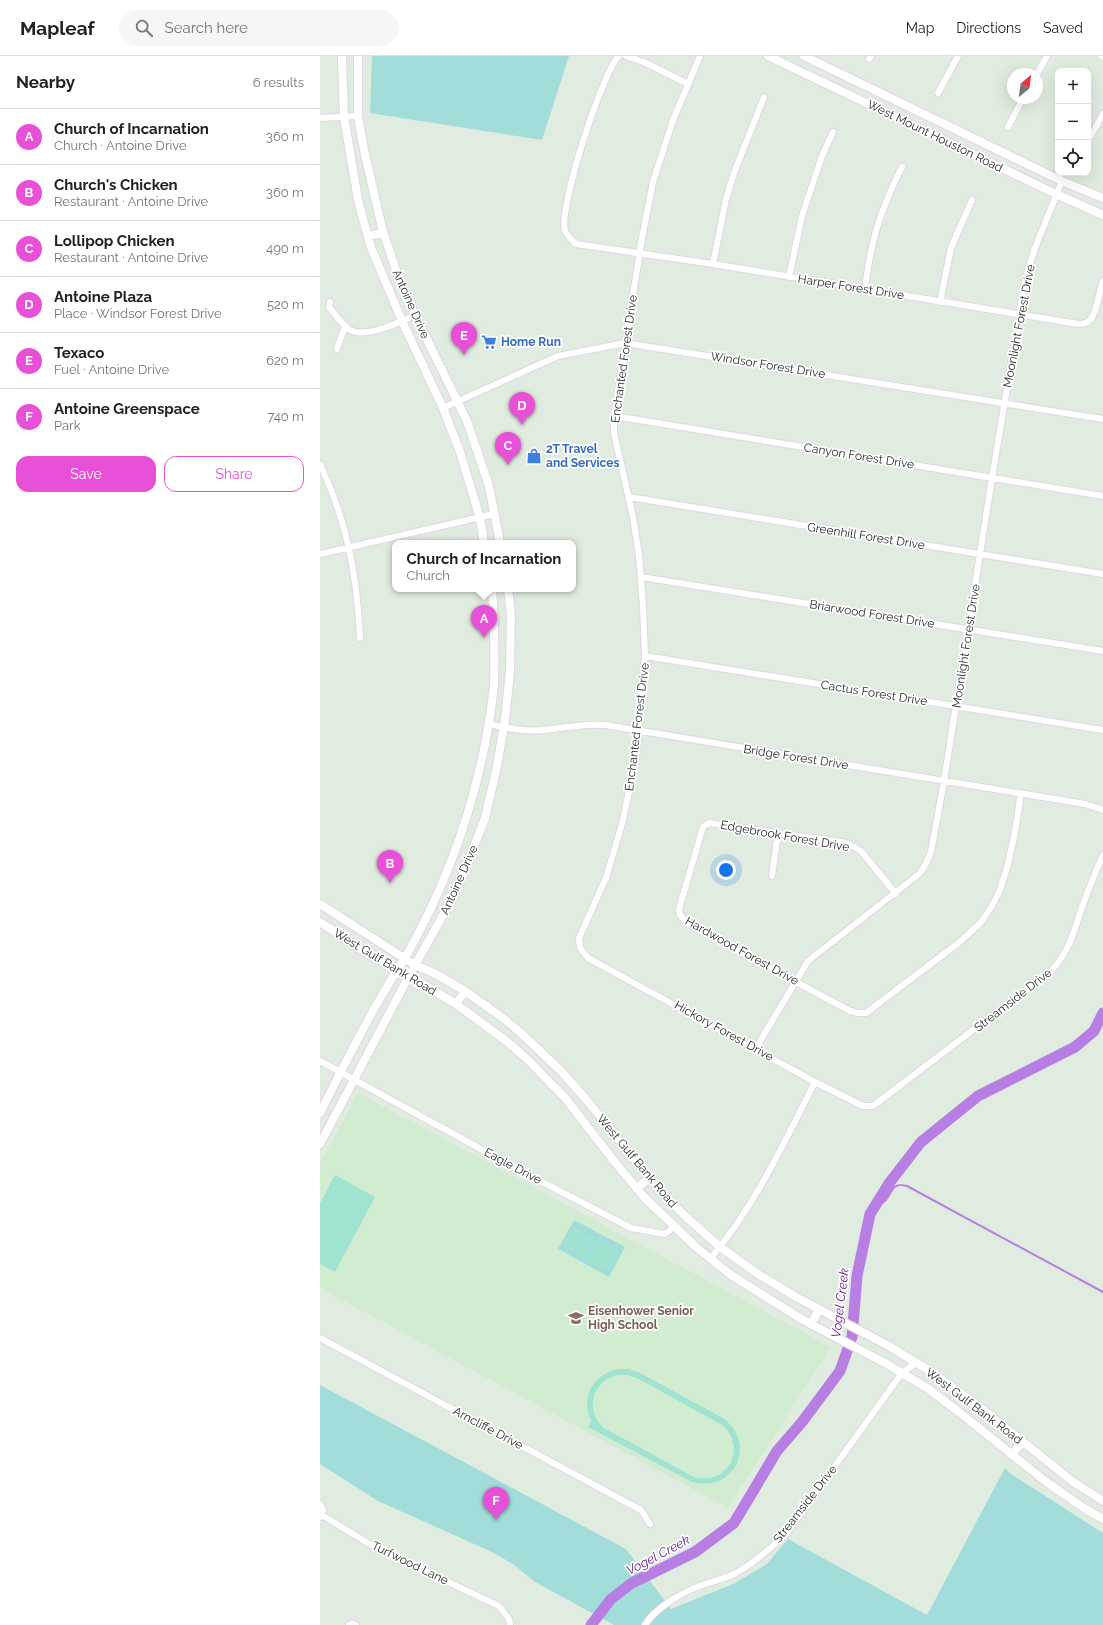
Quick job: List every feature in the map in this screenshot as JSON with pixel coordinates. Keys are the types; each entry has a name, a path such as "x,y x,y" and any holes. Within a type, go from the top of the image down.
{"main road":[{"name":"Antoine Drive","path":"342,56 344,117 358,200 368,236 402,322 442,408 460,452 480,518 484,540"},
{"name":"Antoine Drive","path":"358,56 358,116 364,150 384,233 397,273 415,315 467,421 489,486 499,540"},
{"name":"West Mount Houston Road","path":"768,56 1103,215"},
{"name":"West Mount Houston Road","path":"804,56 1062,181 1103,198"},
{"path":"368,236 384,233"},
{"name":"Antoine Drive","path":"320,1113 340,1073 426,918 456,849 469,812 489,724 494,684 492,592"},
{"name":"Antoine Drive","path":"320,1144 409,976 452,899 480,831 494,785 504,728 510,671 511,614 508,592"},
{"name":"West Gulf Bank Road","path":"321,906 415,965 436,974 464,991 503,1018 561,1071 585,1098 649,1179 684,1215 720,1247 758,1274 819,1310 889,1346 963,1394 1072,1481 1103,1501"},
{"name":"West Gulf Bank Road","path":"320,922 369,955 398,969 456,1004 492,1029 527,1059 566,1099 617,1166 636,1188 674,1227 710,1258 750,1287 811,1324 859,1349 927,1388 1050,1484 1084,1508 1103,1519"},
{"path":"456,1004 464,991"},
{"path":"492,1029 503,1018"},
{"path":"636,1188 649,1179"},
{"path":"811,1324 819,1310"},
{"path":"1012,1455 1022,1442"}],"street":[{"name":"Harper Forest Drive","path":"619,56 610,67 588,125 579,156 565,221 565,230 576,244 713,264 1078,324 1084,324 1090,321 1103,281"},
{"path":"626,56 646,63 688,84"},
{"name":"Enchanted Forest Drive","path":"580,948 579,938 606,878 617,845 629,797 636,759 645,656 641,577 629,497 614,433 614,416 647,208 656,171 673,120 700,56"},
{"path":"938,94 958,56"},
{"path":"1040,68 1047,56"},
{"path":"713,264 726,199 734,173 764,97"},
{"path":"1008,127 1020,104"},
{"path":"1089,140 1103,114"},
{"path":"320,118 358,116"},
{"path":"789,277 802,216 822,156 833,132"},
{"path":"865,289 873,243 880,217 902,167"},
{"name":"Moonlight Forest Drive","path":"756,1048 795,981 808,962 896,894 919,874 929,858 944,781 1004,402 1029,267 1062,181"},
{"path":"940,302 951,248 972,200"},
{"path":"330,302 328,307 351,331 361,332 392,326 415,315"},
{"path":"337,349 345,326"},
{"name":"Windsor Forest Drive","path":"442,408 558,356 625,343 1004,402 1103,419"},
{"name":"Canyon Forest Drive","path":"614,416 1103,496"},
{"path":"320,464 332,491 350,547 359,605 360,638"},
{"name":"Greenhill Forest Drive","path":"629,497 1103,574"},
{"path":"320,554 494,514"},
{"name":"Briarwood Forest Drive","path":"641,577 1103,651"},
{"name":"Cactus Forest Drive","path":"645,656 1103,730"},
{"name":"Bridge Forest Drive","path":"489,724 504,728 529,731 589,724 605,725 1021,793 1085,804 1103,810"},
{"name":"Hardwood Forest Drive","path":"703,827 679,904 680,915 687,922 850,1011 866,1013 961,941 981,922 992,906 1000,890 1008,864 1015,832 1016,817 1021,793"},
{"name":"Edgebrook Forest Drive","path":"703,827 710,823 847,843 861,851 896,894"},
{"path":"772,876 778,833"},
{"name":"Streamside Drive","path":"872,1106 1052,970 1070,943 1089,888 1103,855"},
{"name":"Hickory Forest Drive","path":"580,948 588,958 756,1048 815,1082 863,1106 872,1106"},
{"name":"Eagle Drive","path":"320,1061 457,1136 631,1228 665,1234 674,1227"},
{"path":"710,1258 720,1247 747,1209 781,1149 815,1082"},
{"name":"Arncliffe Drive","path":"320,1338 641,1510 650,1524"},
{"name":"Streamside Drive","path":"645,1625 662,1607 669,1602 700,1586 734,1574 762,1556 785,1534 902,1373 916,1363"},
{"name":"Turfwood Lane","path":"320,1504 323,1510 321,1516 376,1548 501,1607 509,1619 510,1625"},
{"path":"349,1625 356,1625"}],"shaded area":[{"path":"372,56 569,56 542,140 370,113"},
{"name":"Eisenhower Senior High School","path":"358,1093 831,1347 728,1508 320,1288 320,1164"},
{"path":"335,1175 375,1197 335,1272 320,1264 320,1203"},
{"path":"574,1220 625,1247 609,1277 558,1249"},
{"path":"574,1227 583,1232 572,1251 563,1246"},
{"path":"586,1233 595,1238 584,1258 575,1253"},
{"path":"598,1240 608,1245 597,1265 587,1260"},
{"path":"610,1246 619,1251 609,1271 599,1266"},
{"path":"618,1369 629,1369 640,1373 721,1417 732,1427 739,1439 740,1451 737,1463 730,1473 720,1480 707,1484 692,1482 588,1427 591,1421 587,1404 591,1388 602,1376","holes":["619,1375 628,1375 637,1378 722,1425 730,1434 734,1454 725,1471 716,1476 706,1478 694,1477 604,1428 594,1413 593,1405 597,1389 602,1383 610,1378"]},
{"path":"320,1385 626,1549 671,1609 733,1584 767,1564 788,1539 927,1615 1005,1468 1011,1474 1103,1533 1103,1625 614,1625 535,1582 513,1564 492,1552 378,1501 320,1464"}],"waterway":[{"name":"Vogel Creek","path":"591,1625 611,1599 632,1583 695,1552 734,1523 777,1451 802,1422 840,1371 852,1337 857,1276 870,1214 890,1182 921,1142 978,1096 1075,1047 1094,1031 1103,1013"},
{"path":"876,1205 885,1201 893,1189 898,1185 907,1186 1103,1292"}],"place":[{"name":"Home Run","path":"489,342"},
{"name":"Texaco","path":"464,355"},
{"name":"Antoine Plaza","path":"522,425"},
{"name":"2T Travel and Services","path":"534,456"},
{"name":"Lollipop Chicken","path":"508,465"},
{"name":"Church of Incarnation","path":"484,638"},
{"name":"Church's Chicken","path":"390,883"},
{"name":"Eisenhower Senior High School","path":"576,1318"},
{"name":"Antoine Greenspace","path":"496,1520"}]}
